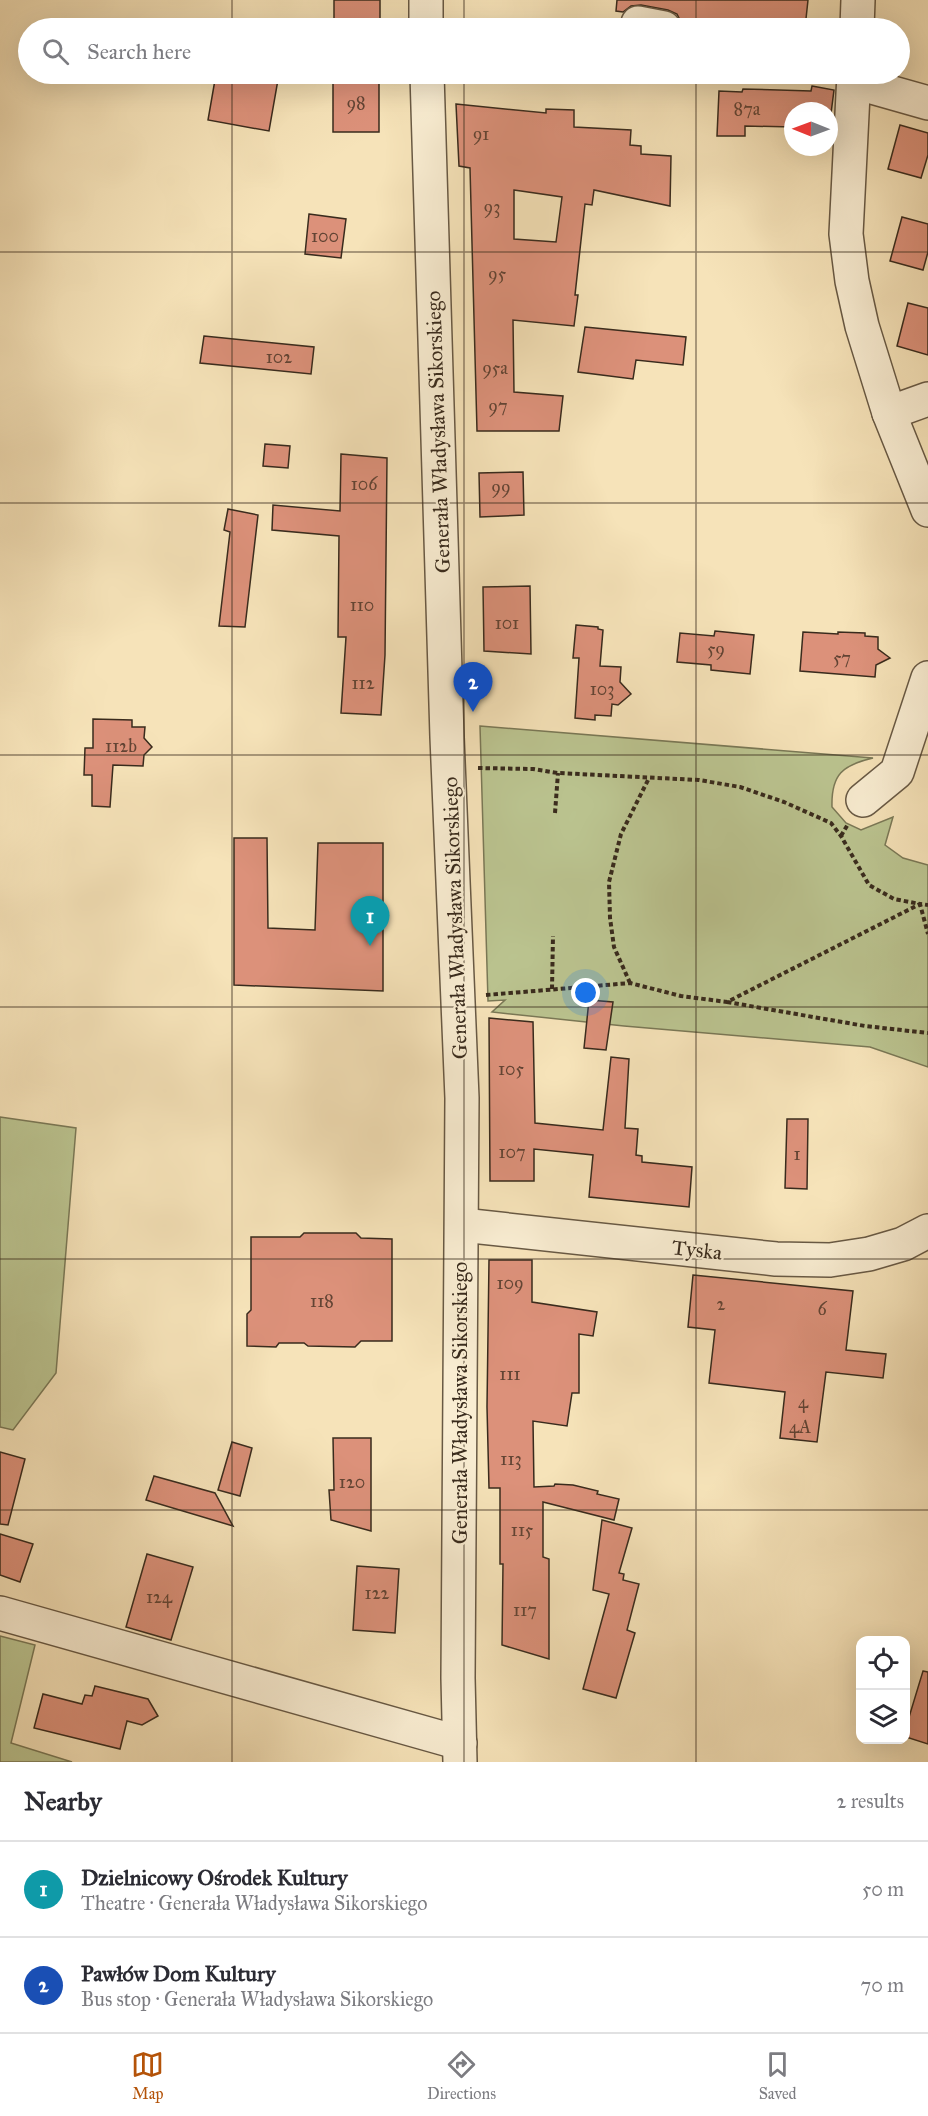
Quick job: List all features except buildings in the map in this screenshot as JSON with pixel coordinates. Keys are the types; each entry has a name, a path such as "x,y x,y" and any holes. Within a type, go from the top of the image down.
{"street":[{"path":"426,0 426,18"},
{"path":"857,18 858,0"},
{"name":"Generała Władysława Sikorskiego","path":"427,84 447,737 462,1098 460,1752"},
{"path":"854,84 846,234 852,281 862,326 889,413 928,510"},
{"path":"872,84 928,103"},
{"path":"889,413 928,399"},
{"path":"863,800 897,772 928,678"},
{"name":"Tyska","path":"462,1225 764,1258 830,1260 926,1241"},
{"path":"0,1613 460,1752"}],"path":[{"path":"475,768 533,769 558,773 699,780 740,787 784,802 831,823 869,885 894,899 928,905"},
{"path":"555,813 558,773"},
{"path":"630,983 614,947 609,882 621,834 650,778"},
{"path":"920,904 928,934"},
{"path":"727,1002 920,904"},
{"path":"552,989 553,936"},
{"path":"481,995 630,983 681,996 865,1026 928,1033"}],"green space":[{"path":"480,726 873,758 854,764 841,773 834,786 832,807 846,823 861,830 893,817 885,845 903,858 928,865 928,1067 870,1047 492,1012 505,1000 488,1001"},
{"path":"0,1117 76,1128 56,1373 13,1430 0,1427"},
{"path":"0,1636 35,1645 11,1743 72,1762 0,1762"}],"place":[{"name":"Pawłów Dom Kultury","path":"473,712"},
{"name":"Dzielnicowy Ośrodek Kultury","path":"370,946"}]}
